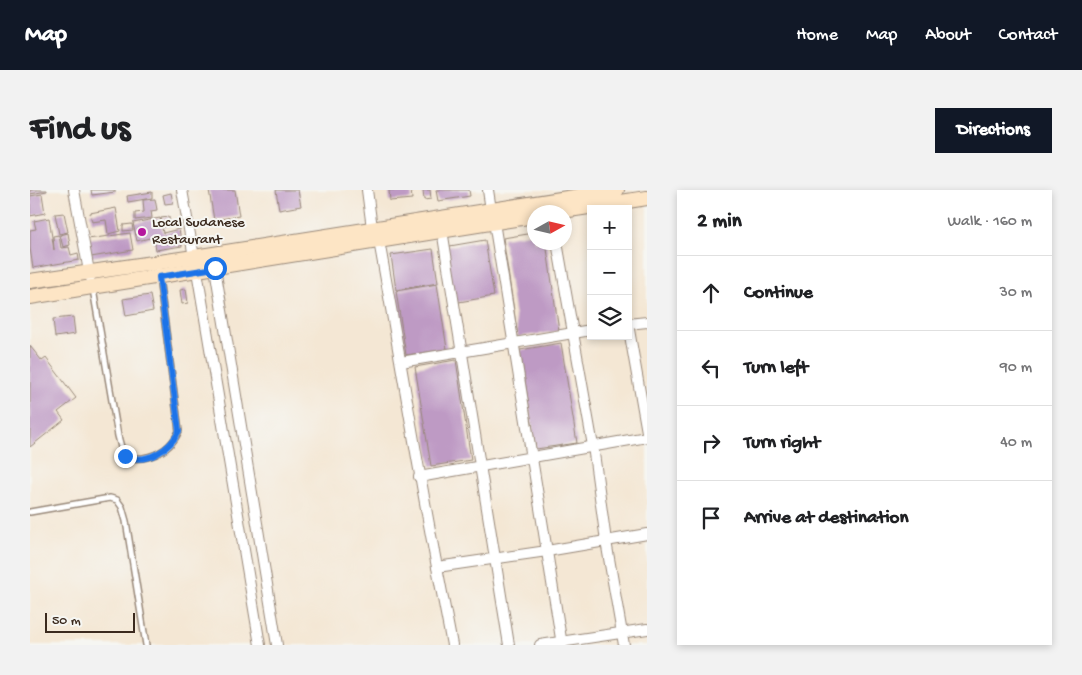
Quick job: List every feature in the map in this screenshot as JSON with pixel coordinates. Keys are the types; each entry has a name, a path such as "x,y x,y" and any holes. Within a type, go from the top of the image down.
{"street":[{"path":"74,190 92,287"},
{"path":"182,190 194,257"},
{"path":"367,190 372,228"},
{"path":"488,190 562,643"},
{"path":"30,297 442,230 492,216 617,190"},
{"path":"572,210 647,198"},
{"path":"30,281 372,228 492,216 527,216"},
{"path":"442,230 509,645"},
{"path":"379,241 419,477 452,645"},
{"path":"558,250 593,446 606,541 624,645"},
{"path":"215,268 277,645"},
{"path":"197,271 260,645"},
{"path":"632,324 647,322"},
{"path":"401,362 587,331"},
{"path":"631,340 647,432"},
{"path":"419,477 647,437"},
{"path":"232,482 250,480"},
{"path":"437,567 647,534"},
{"path":"540,645 647,628"}],"lane":[{"path":"92,287 118,436 122,449 125,456 132,459 153,456 169,446 179,431 157,262"},
{"path":"30,512 110,498 117,500 126,521 146,645"}],"building":[{"path":"30,190 47,190 47,191 30,194"},
{"path":"91,190 115,190 115,192 92,195"},
{"path":"209,190 235,190 239,216 214,220"},
{"path":"276,190 298,190 301,206 279,210"},
{"path":"389,190 411,190 412,199 390,201"},
{"path":"423,190 430,190 431,199 424,200"},
{"path":"436,190 469,190 470,196 438,201"},
{"path":"152,192 152,198 128,202 127,196"},
{"path":"171,193 173,203 165,204 163,195"},
{"path":"42,194 45,213 30,216 30,196"},
{"path":"155,199 157,210 151,211 152,218 135,220 135,213 144,212 143,200"},
{"path":"116,208 120,231 108,234 106,220 92,222 90,213"},
{"path":"64,213 68,232 59,234 55,214"},
{"path":"169,217 170,226 162,227 161,218"},
{"path":"49,218 54,250 53,236 59,235 61,248 69,247 71,255 78,253 79,260 33,268 30,230 36,229 34,221"},
{"path":"160,218 163,233 179,229 182,246 156,250 154,237 137,241 133,223"},
{"path":"132,224 133,230 123,231 123,225"},
{"path":"68,233 70,245 63,247 60,235"},
{"path":"130,233 133,250 91,257 88,239"},
{"path":"527,234 527,250 547,250 559,331 518,337 503,238"},
{"path":"485,240 494,296 453,303 444,247"},
{"path":"433,249 438,283 396,290 391,255"},
{"path":"437,284 447,349 406,355 396,291"},
{"path":"186,289 188,303 182,304 180,290"},
{"path":"150,295 153,311 126,316 123,299"},
{"path":"73,317 75,334 55,337 53,319"},
{"path":"561,343 577,443 536,449 520,350"},
{"path":"30,346 42,361 46,358 76,398 58,412 64,420 30,447"},
{"path":"456,360 471,460 431,466 415,367"}],"place":[{"name":"Local Sudanese Restaurant","path":"142,232"}],"route":[{"path":"125,456 132,459 153,456 166,449 173,442 179,431 159,277 215,268"}]}
